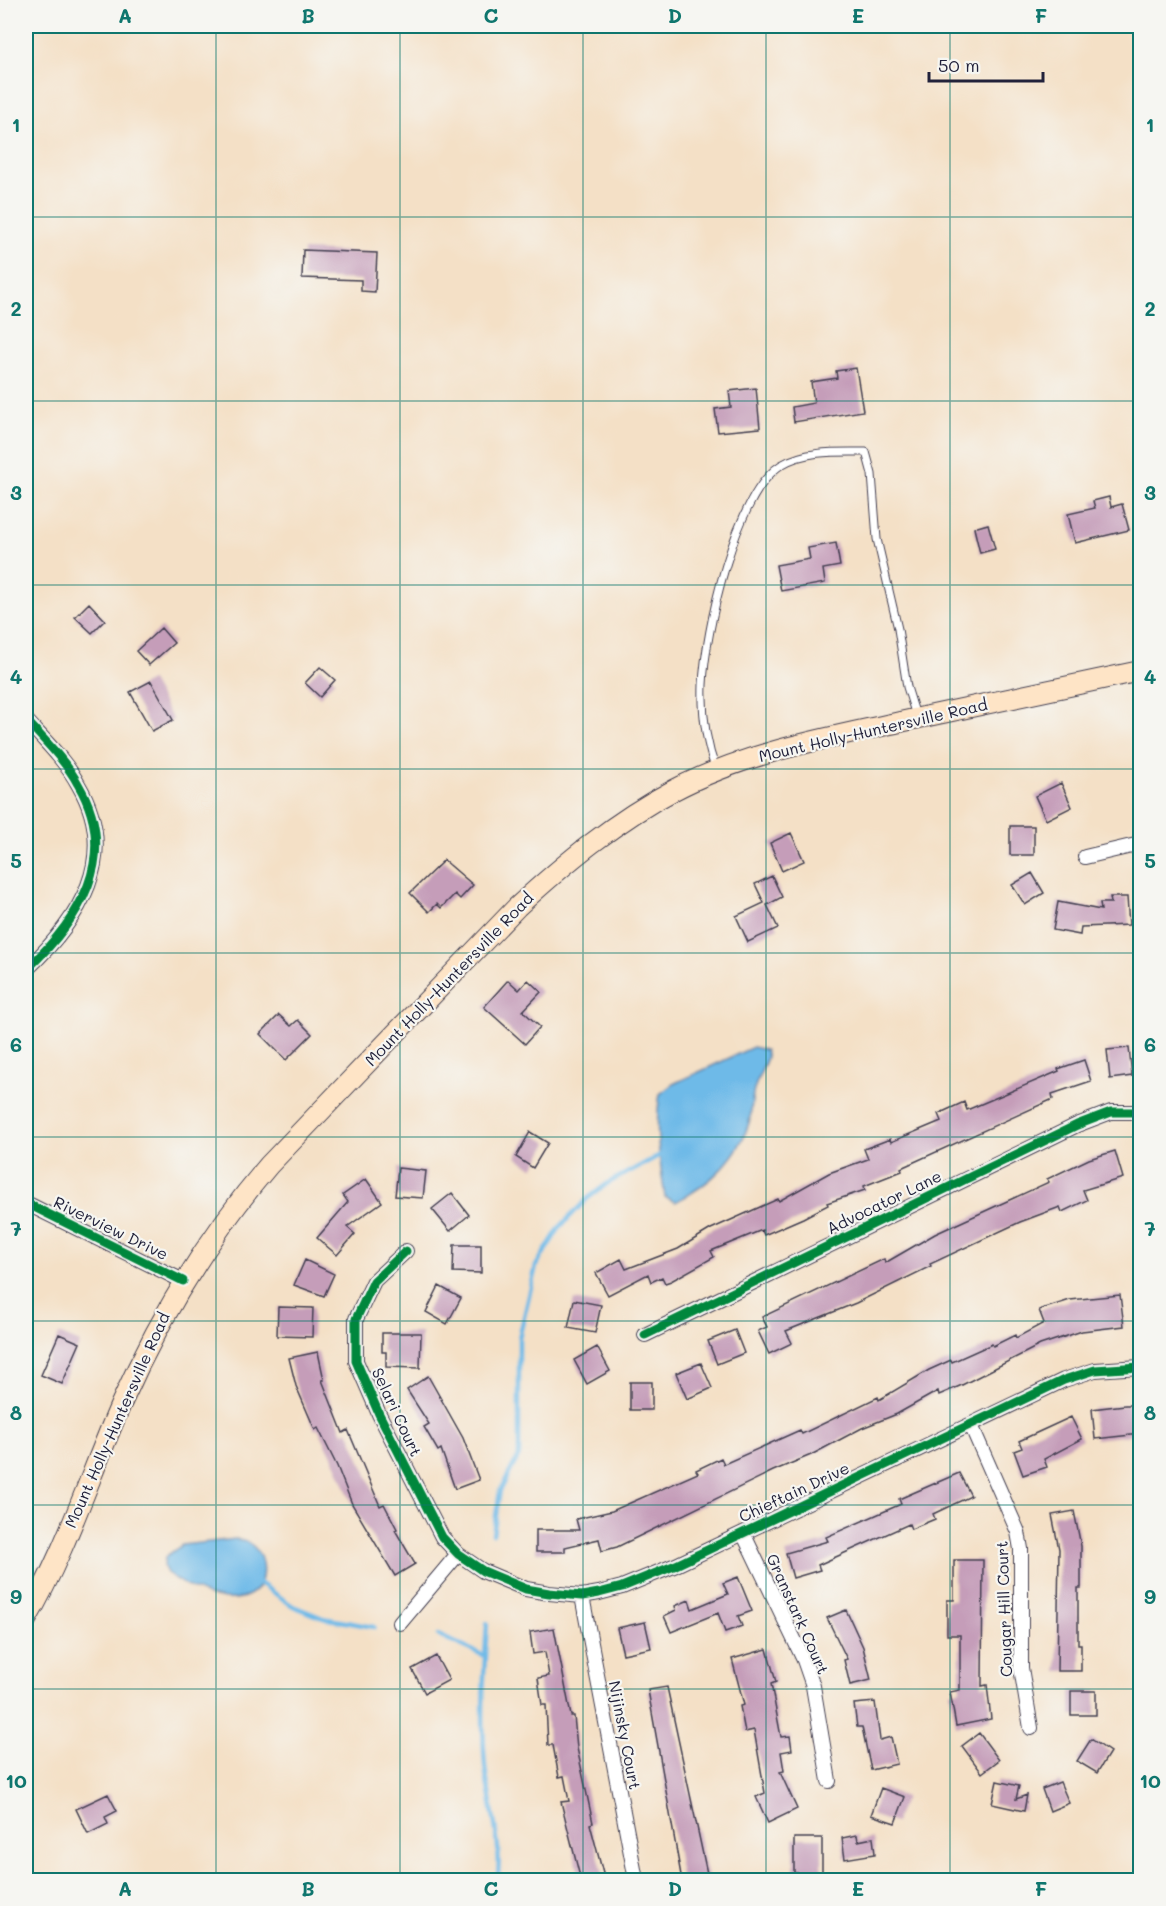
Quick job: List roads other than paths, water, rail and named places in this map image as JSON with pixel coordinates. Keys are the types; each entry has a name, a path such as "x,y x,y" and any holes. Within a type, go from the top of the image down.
{"main road":[{"name":"Mount Holly-Huntersville Road","path":"26,1620 140,1363 183,1281 238,1202 269,1165 517,907 555,872 618,823 673,790 717,771 787,748 1140,672"}],"street":[{"path":"26,720 80,785 90,814 95,857 89,889 73,917 53,945 26,970"},
{"path":"1085,857 1140,844"},
{"name":"Advocator Lane","path":"645,1335 1077,1125 1111,1112 1140,1112"},
{"name":"Riverview Drive","path":"26,1203 183,1281"},
{"name":"Selari Court","path":"406,1251 374,1281 356,1318 356,1360 379,1414 435,1525 458,1554"},
{"name":"Chieftain Drive","path":"458,1554 483,1570 526,1589 582,1596 622,1587 743,1533 1064,1380 1095,1370 1140,1367"},
{"name":"Cougar Hill Court","path":"971,1425 1018,1532 1021,1549 1021,1668 1031,1728"},
{"name":"Granstark Court","path":"743,1533 804,1660 813,1686 829,1781"},
{"path":"400,1623 458,1554"},
{"name":"Nijinsky Court","path":"582,1596 636,1881"}],"lane":[{"path":"717,771 708,748 703,684 711,630 726,564 737,531 770,475 791,460 810,454 866,452 872,474 877,539 898,629 907,687 916,719"}],"water":[{"path":"753,1047 765,1050 767,1057 754,1091 750,1119 739,1146 722,1168 700,1187 675,1202 665,1197 658,1133 660,1094 673,1084"},
{"path":"236,1539 253,1546 262,1564 262,1579 255,1591 249,1595 239,1598 217,1598 175,1579 167,1573 164,1567 165,1557 182,1545"}],"waterway":[{"path":"493,1534 500,1491 519,1455 519,1338 536,1266 560,1227 587,1199 608,1183 664,1153"},
{"path":"254,1579 293,1606 323,1618 374,1627"},
{"path":"487,1623 483,1730 485,1766 499,1854 497,1880"},
{"path":"438,1635 485,1656"}]}
